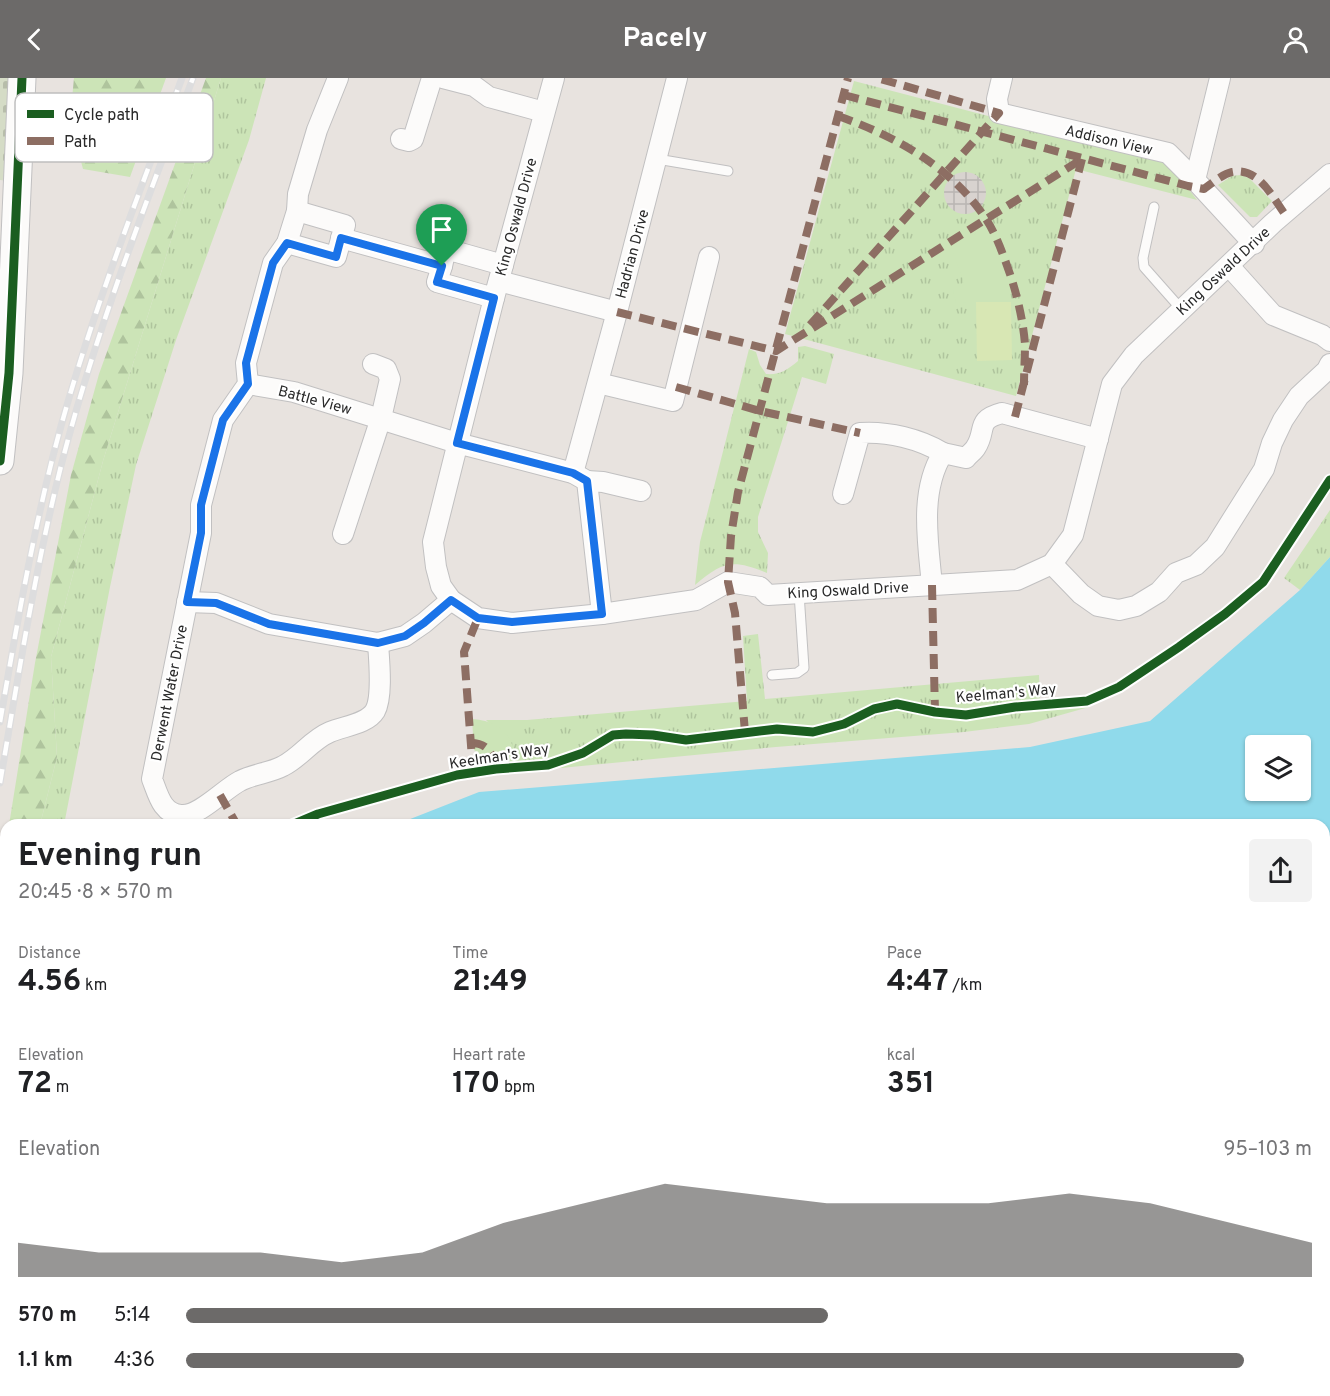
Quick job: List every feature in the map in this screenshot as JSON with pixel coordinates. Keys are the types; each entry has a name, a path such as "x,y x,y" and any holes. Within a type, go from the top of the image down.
{"main road":[{"path":"20,93 22,78"},
{"path":"1,445 9,373 6,301 8,189 15,134"}],"street":[{"path":"248,384 246,363 273,263 287,243 297,211 298,194 317,130 338,78"},
{"path":"401,139 409,141 413,139 432,78"},
{"path":"443,78 474,86 489,97 544,112"},
{"name":"King Oswald Drive","path":"554,78 499,281 433,542 441,586 451,600 478,618 512,622 602,614 696,600 728,582 760,587 768,595 1017,580 1052,564 1074,535 1112,384 1134,355 1254,244 1284,213 1330,174"},
{"name":"Hadrian Drive","path":"499,281 617,312 677,78"},
{"name":"Addison View","path":"1002,78 997,99 999,113 1168,153 1196,180 1254,244"},
{"path":"1196,180 1220,78"},
{"path":"287,243 336,257 345,225 297,211"},
{"path":"341,238 442,266"},
{"path":"446,249 499,281 437,282 446,249"},
{"path":"598,383 673,401 709,257"},
{"path":"1229,266 1273,315 1322,335 1330,341"},
{"path":"602,614 580,477 598,383 617,312"},
{"path":"343,534 381,418 390,379 386,369 373,364"},
{"path":"1052,564 1081,594 1098,606 1119,610 1136,606 1159,592 1176,573 1196,565 1215,547 1264,469 1272,443 1283,420 1299,396 1327,370 1330,364"},
{"name":"Battle View","path":"248,384 294,392 457,443 580,477 641,491"},
{"name":"Derwent Water Drive","path":"248,384 223,420 201,505 201,533 152,778 166,818 191,814 237,782 280,768 296,759 309,744 329,732 366,719 375,710 379,697 378,643"},
{"path":"843,494 860,433 877,432 929,445 943,453 966,458 977,446 981,428 990,416 1002,413 1098,438"},
{"path":"932,585 928,537 928,497 936,465 943,453"},
{"path":"187,602 216,603 269,624 378,643 405,636 451,600"}],"lane":[{"path":"657,159 728,171"},
{"path":"1154,207 1143,258 1144,267 1182,310"},
{"path":"772,675 797,673 804,668 800,593"}],"green space":[{"path":"0,78 10,78 8,181 0,180"},
{"path":"74,78 166,78 161,93 73,93"},
{"path":"206,78 221,78 213,104 213,93 201,93"},
{"path":"221,78 266,78 249,140 176,340 136,465 65,819 42,819 57,757 51,657 103,461 195,162 213,162 213,104"},
{"path":"854,81 1169,163 1197,200 1076,169 1016,396 785,334"},
{"path":"81,162 135,162 130,177 83,169"},
{"path":"176,162 195,162 103,461 51,657 57,757 42,819 10,819 35,663 71,475 99,374"},
{"path":"1240,175 1249,178 1272,201 1257,217 1250,217 1218,185 1232,176"},
{"path":"987,227 1006,273 1011,302 956,303 953,290 964,282 951,247"},
{"path":"976,302 1011,302 1012,360 977,361"},
{"path":"805,346 834,354 826,384 802,377 758,517 758,532 768,553 767,573 737,564 729,565 713,571 695,585 700,542 749,349 756,352 766,374 775,374 798,361 798,347"},
{"path":"1330,510 1330,557 1300,590 1284,578"},
{"path":"758,634 765,699 1039,675 1040,700 1089,707 1029,724 964,732 561,768 518,763 515,751 486,720 527,720 747,701 743,636"},
{"path":"1034,682 1036,701 1002,705 1000,685"},
{"path":"472,719 491,723 504,732 512,745 518,763 486,764 484,757 474,750"}],"shaded area":[{"path":"965,172 973,173 980,178 985,185 985,201 980,208 973,213 965,214 957,213 950,208 945,201 944,193 945,185 950,178 957,173"}],"water":[{"path":"1330,557 1330,819 410,819 479,792 1030,747 1150,721 1300,590"}],"railway":[{"path":"176,93 182,78"},
{"path":"187,93 193,78"},
{"path":"0,722 36,528 64,415 111,269 151,162"},
{"path":"0,783 43,544 74,416 105,319 162,162"}],"marked path":[{"path":"745,732 735,613 728,582 731,536 738,492 848,78"},
{"path":"810,325 999,113 877,78"},
{"path":"844,95 1188,186 1204,189 1232,172 1249,174 1263,184 1284,213"},
{"path":"838,116 880,133 921,156 957,184 986,219 1003,254 1018,302 1025,344 1024,385"},
{"path":"617,312 776,351 1082,159"},
{"path":"1015,417 1082,159"},
{"path":"676,387 760,411 860,433"},
{"path":"932,585 935,712"},
{"path":"473,772 464,652 478,618"},
{"path":"471,743 482,745 489,750 496,769"},
{"path":"220,795 234,819"}],"cycle path":[{"path":"21,93 22,78"},
{"path":"0,461 9,373 18,162"},
{"name":"Keelman's Way","path":"306,819 457,775 548,765 583,753 613,735 653,735 686,740 777,729 813,732 844,724 874,709 897,704 935,712 966,715 1015,707 1087,701 1119,687 1179,647 1225,614 1263,582 1330,480"}],"route":[{"path":"341,238 442,266 437,282 494,298 457,443 573,473 587,481 602,614 512,622 478,618 451,600 405,636 378,643 269,624 216,603 187,602 201,533 201,505 223,420 248,384 246,363 273,263 287,243 336,257 341,238"}]}
